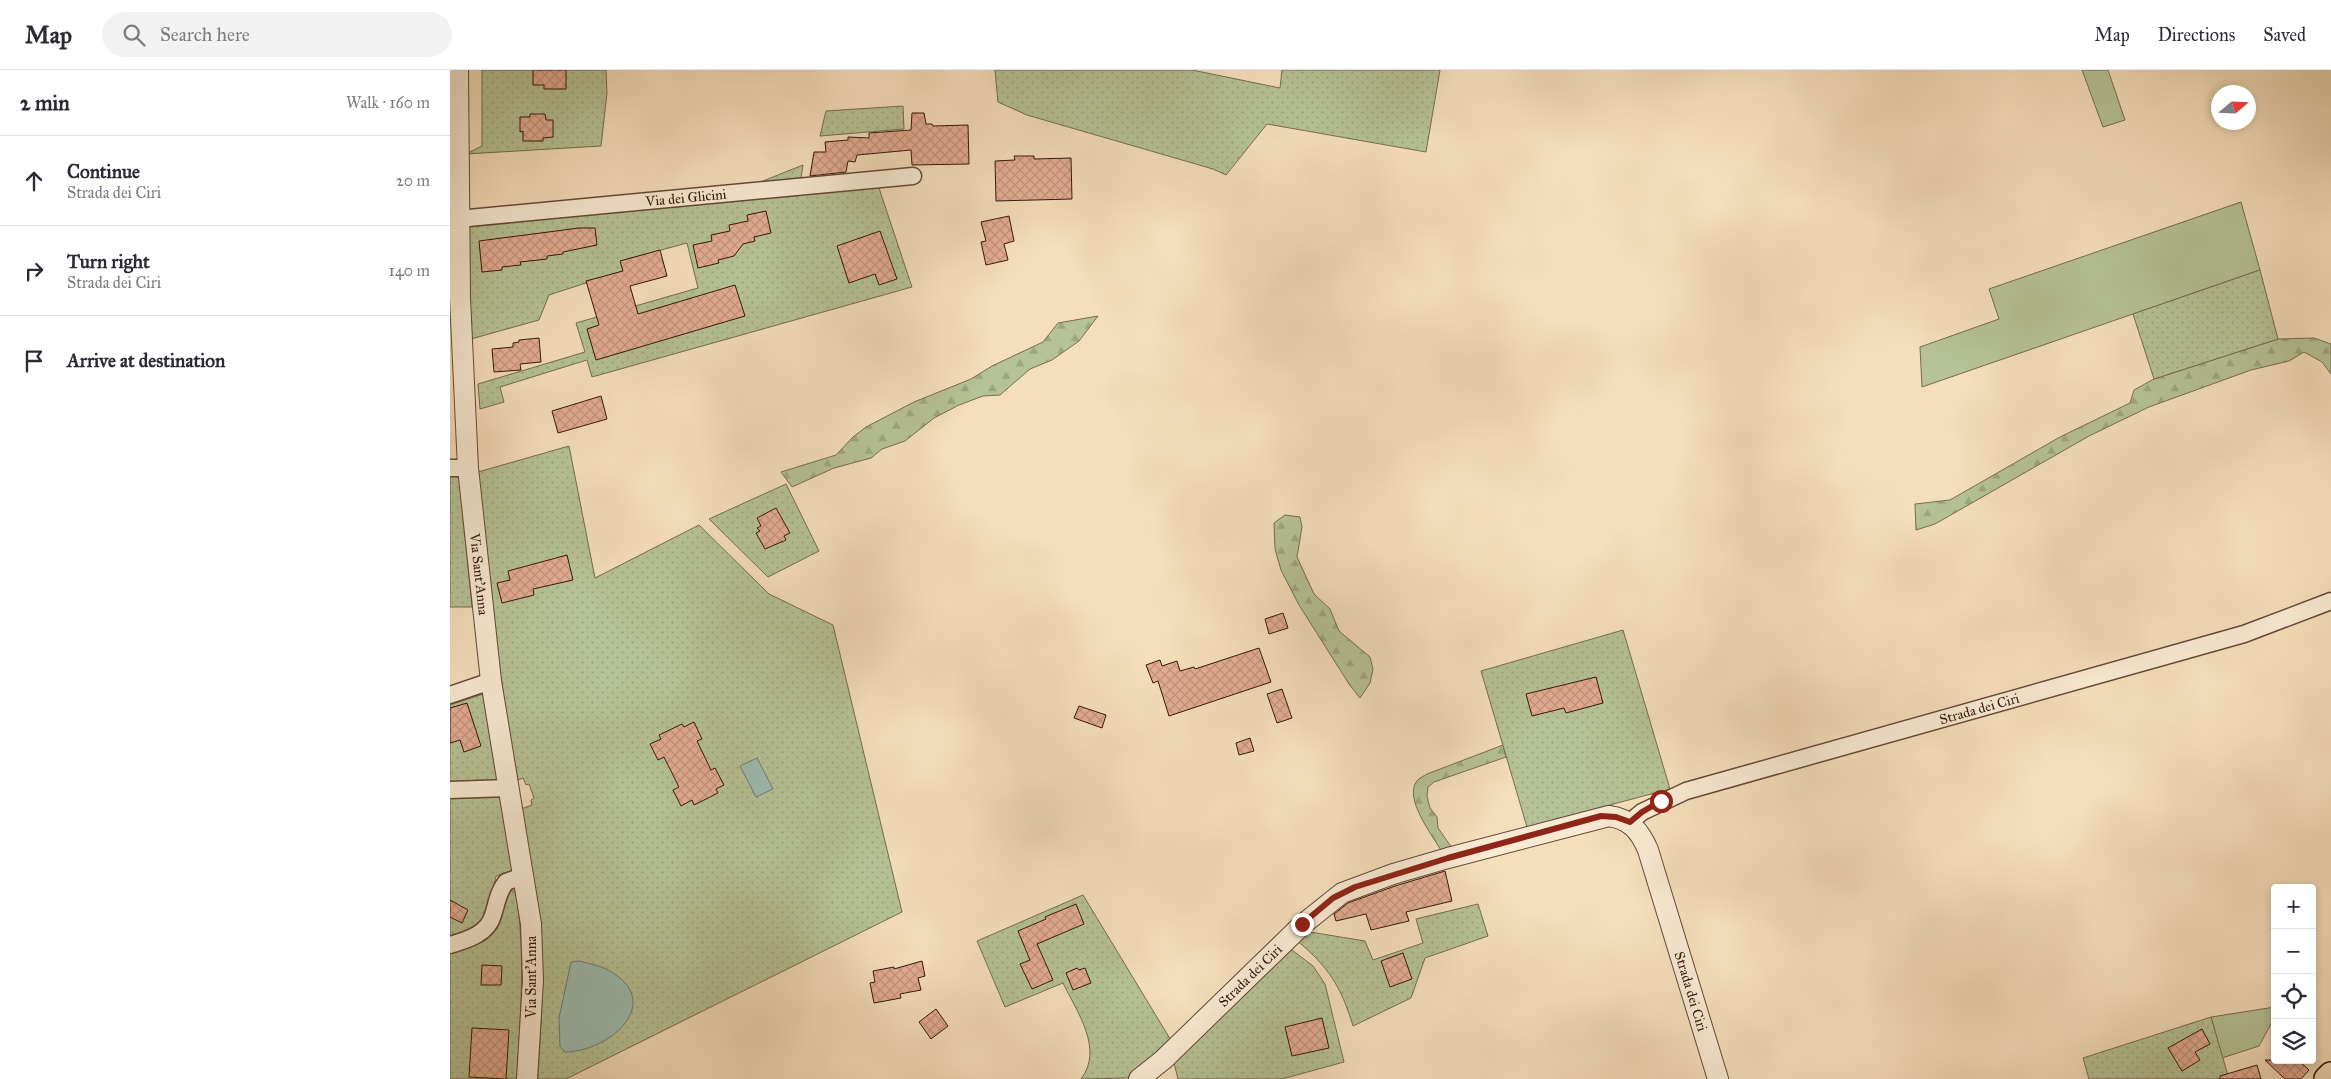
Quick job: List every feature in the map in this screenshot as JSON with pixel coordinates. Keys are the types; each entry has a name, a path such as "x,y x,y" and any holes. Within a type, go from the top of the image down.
{"main road":[{"path":"2327,1079 2331,1075"}],"street":[{"name":"Via Sant'Anna","path":"458,70 454,191 458,219 456,347 459,468 523,876 533,956 527,1079"},
{"name":"Via dei Glicini","path":"458,219 913,176"},
{"name":"Strada dei Ciri","path":"1630,822 1642,812 1686,791 2244,634 2331,601"},
{"path":"450,695 491,681"},
{"path":"450,790 508,788"},
{"name":"Strada dei Ciri","path":"1139,1079 1163,1060 1302,924 1342,893 1393,874 1601,816 1616,817 1630,822 1648,850 1718,1079"},
{"path":"450,945 482,932 492,918 501,888 512,879 523,876"}],"green space":[{"path":"482,70 606,70 607,93 601,146 466,154 482,146"},
{"path":"995,70 1192,70 1280,88 1282,70 1440,70 1426,152 1267,124 1226,175 1213,169 1027,115 998,102"},
{"path":"2082,70 2108,70 2125,120 2103,127"},
{"path":"903,106 904,129 820,136 826,111"},
{"path":"803,165 801,178 758,183"},
{"path":"878,185 912,287 592,377 587,360 500,387 504,402 480,409 478,384 585,352 576,323 698,288 687,243 621,261 623,271 549,295 539,320 471,339 466,226"},
{"path":"2241,202 2260,270 1922,387 1920,347 1999,319 1989,289"},
{"path":"2260,270 2278,339 2154,379 2133,314"},
{"path":"1098,316 1079,341 1052,360 1030,369 1000,395 983,396 959,405 934,418 905,441 882,449 871,458 834,468 792,487 781,472 836,455 853,437 866,427 914,402 971,379 992,366 1043,342 1058,323"},
{"path":"2314,338 2331,344 2331,374 2322,362 2304,352 2289,361 2251,370 2149,407 2089,436 1935,524 1916,530 1915,504 1950,500 2060,437 2130,403 2134,390 2154,379 2278,339"},
{"path":"569,446 595,578 699,525 769,594 833,625 902,912 566,1079 538,1079 542,1005 542,946 521,809 532,805 531,800 534,798 529,784 526,785 523,778 516,781 494,630 478,472"},
{"path":"450,475 459,475 472,607 450,607"},
{"path":"786,484 819,551 768,577 709,519"},
{"path":"1285,515 1300,517 1302,527 1297,557 1314,594 1330,609 1339,631 1370,657 1373,669 1370,683 1360,698 1349,684 1299,605 1281,570 1275,549 1274,523"},
{"path":"1623,630 1670,789 1527,827 1481,671"},
{"path":"483,694 498,780 450,782 450,705"},
{"path":"1503,745 1506,757 1434,782 1428,787 1427,796 1430,808 1437,817 1438,828 1452,848 1442,852 1416,807 1414,788 1417,781 1427,774"},
{"path":"500,796 513,870 496,876 487,913 479,925 450,938 450,798"},
{"path":"510,889 516,893 522,963 517,1079 450,1079 450,952 457,950"},
{"path":"1083,895 1172,1042 1127,1078 1081,1079 1090,1055 1089,1043 1081,1018 1063,983 1005,1007 977,941"},
{"path":"1478,904 1488,936 1425,958 1411,998 1353,1026 1344,999 1332,978 1316,958 1295,939 1304,931 1365,941 1373,960 1423,943 1416,919"},
{"path":"1288,947 1313,966 1325,984 1344,1062 1282,1079 1178,1079 1173,1059"},
{"path":"2271,1008 2271,1024 2259,1046 2222,1058 2211,1017"},
{"path":"2211,1017 2229,1079 2089,1079 2083,1058"}],"water":[{"path":"757,758 773,789 756,797 740,766"},
{"path":"579,961 605,968 625,983 632,996 632,1010 625,1023 599,1044 582,1050 565,1052 560,1047 559,1018 571,962"}],"building":[{"path":"533,70 566,70 566,89 544,89 544,85 533,85"},
{"path":"912,113 924,113 926,124 932,124 933,126 968,125 969,164 912,165 911,150 857,155 855,162 848,161 846,172 810,176 814,152 826,152 825,142 848,140 848,137 869,138 869,133 911,130"},
{"path":"530,114 545,114 546,120 553,120 553,137 543,138 543,141 523,141 523,131 520,132 520,117 530,117"},
{"path":"1014,156 1034,156 1034,159 1071,158 1072,199 996,201 995,161 1015,160"},
{"path":"766,211 771,233 754,237 755,241 743,244 734,256 718,260 719,263 698,268 693,245 712,241 711,235 730,231 729,225 748,221 747,215"},
{"path":"1009,216 1014,241 1004,244 1008,260 986,265 981,242 986,241 981,222"},
{"path":"579,228 595,228 597,245 547,256 547,259 520,262 521,265 502,267 502,270 482,272 479,241"},
{"path":"880,231 897,279 879,285 875,274 849,283 837,246"},
{"path":"660,250 667,276 630,286 638,314 735,285 745,316 596,360 587,329 599,325 586,281 623,271 620,261"},
{"path":"539,338 541,362 520,364 521,370 494,372 492,349 513,347 513,343 519,342 519,340"},
{"path":"601,396 607,419 558,433 552,411"},
{"path":"776,508 790,533 784,536 786,540 765,549 756,533 760,531 757,528 761,526 757,518"},
{"path":"567,555 573,580 533,589 534,595 502,603 497,583 510,580 508,571"},
{"path":"1283,613 1288,628 1269,634 1265,619"},
{"path":"1259,648 1271,682 1169,716 1158,681 1153,683 1146,665 1160,660 1162,666 1177,661 1180,671 1194,667 1195,669"},
{"path":"1596,677 1603,703 1566,713 1564,708 1532,716 1526,694"},
{"path":"1282,689 1292,718 1277,723 1267,694"},
{"path":"467,703 481,746 464,752 460,740 450,743 450,708"},
{"path":"1079,706 1106,715 1102,728 1074,718"},
{"path":"694,722 702,739 697,741 711,770 715,768 724,785 716,789 718,793 694,805 692,800 681,806 673,790 679,787 664,757 658,760 650,744 661,739 659,735 682,724 684,727"},
{"path":"1250,738 1254,751 1239,755 1236,743"},
{"path":"1445,871 1452,901 1406,912 1409,921 1371,930 1366,914 1336,921 1334,914 1348,903"},
{"path":"450,900 468,910 462,923 450,917"},
{"path":"1076,904 1084,924 1037,944 1053,980 1032,989 1020,964 1030,960 1018,931"},
{"path":"1403,953 1412,979 1390,987 1381,961"},
{"path":"922,961 925,976 918,978 921,990 900,994 901,998 874,1003 870,983 875,982 873,971 894,967 894,969"},
{"path":"482,965 502,966 501,985 481,985"},
{"path":"1077,968 1079,970 1085,968 1091,983 1073,990 1066,973"},
{"path":"936,1009 948,1026 931,1039 919,1022"},
{"path":"1322,1018 1329,1048 1292,1056 1285,1027"},
{"path":"472,1028 509,1030 506,1079 469,1077"},
{"path":"2202,1029 2210,1044 2195,1052 2200,1060 2182,1071 2168,1048"},
{"path":"2265,1060 2271,1060 2271,1064 2302,1064 2309,1070 2301,1079 2285,1079"},
{"path":"2257,1065 2261,1079 2220,1079 2220,1076"}],"route":[{"path":"1302,924 1333,898 1355,887 1448,858 1601,816 1616,817 1630,822 1642,812 1661,801"}]}
